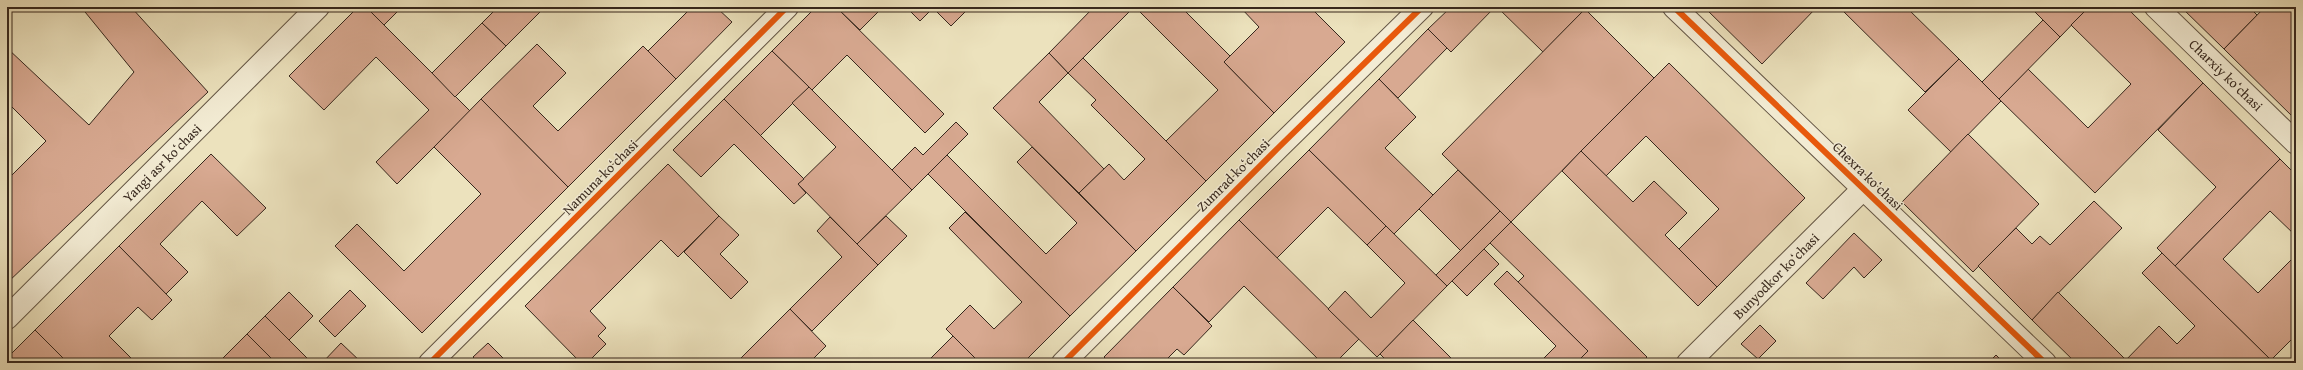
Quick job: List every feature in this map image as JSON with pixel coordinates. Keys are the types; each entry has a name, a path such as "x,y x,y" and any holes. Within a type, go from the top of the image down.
{"street":[{"name":"Yangi asr koʻchasi","path":"7,318 318,7"},
{"name":"Namuna koʻchasi","path":"430,363 787,7"},
{"name":"Zumrad koʻchasi","path":"1063,363 1279,147 1422,7"},
{"name":"Chexra koʻchasi","path":"1674,7 2045,363"},
{"name":"Charxiy koʻchasi","path":"2156,7 2296,143"},
{"name":"Bunyodkor koʻchasi","path":"1688,363 1864,188"}],"building":[{"path":"81,7 131,7 208,92 7,283 7,180 46,141 7,102 7,48 89,125 134,72"},
{"path":"358,7 366,7 470,111 397,184 376,162 429,110 376,57 324,110 289,76"},
{"path":"366,7 402,7 384,25"},
{"path":"498,7 545,7 506,46 482,23"},
{"path":"692,7 716,7 732,22 676,79 648,51"},
{"path":"816,7 836,7 944,114 925,133 847,55 812,90 772,51"},
{"path":"836,7 883,7 860,30"},
{"path":"906,7 934,7 920,21"},
{"path":"1094,7 1099,7 1103,12 1108,7 1134,7 1068,73 1049,53"},
{"path":"1135,7 1181,7 1230,56 1224,62 1274,113 1206,181 1166,141 1218,90"},
{"path":"1240,7 1310,7 1345,42 1274,113 1224,62 1259,27"},
{"path":"1451,7 1495,7 1451,52 1428,29"},
{"path":"1497,7 1583,7 1585,9 1543,52"},
{"path":"1704,7 1817,7 1762,64"},
{"path":"1839,7 1906,7 1959,59 1925,92"},
{"path":"2030,7 2089,7 2060,37"},
{"path":"2089,7 2126,7 2203,83 2095,193 1999,99 2028,69 2088,128 2131,84 2071,25"},
{"path":"2181,7 2249,7 2257,15 2224,49"},
{"path":"2265,7 2296,7 2296,120 2224,49"},
{"path":"933,8 969,8 951,26"},
{"path":"1585,9 1654,78 1511,222 1442,154"},
{"path":"2043,20 2060,37 1999,99 1982,82"},
{"path":"482,23 506,46 455,97 432,73"},
{"path":"1428,29 1447,48 1398,98 1379,79"},
{"path":"537,44 566,73 533,106 558,131 643,46 676,79 568,187 481,99"},
{"path":"772,51 809,87 760,136 724,99"},
{"path":"1049,53 1068,73 1039,102 1104,169 1079,193 993,108"},
{"path":"1083,58 1206,181 1136,251 1079,193 1109,164 1124,180 1145,159 1091,105 1096,100 1068,73"},
{"path":"1959,59 2001,101 1951,152 1908,110"},
{"path":"1669,63 1805,198 1717,287 1679,249 1719,209 1646,136 1606,176 1581,151"},
{"path":"1379,79 1416,117 1385,148 1433,195 1394,234 1309,150"},
{"path":"2203,83 2280,159 2175,266 2157,248 2216,187 2158,130"},
{"path":"809,87 912,190 857,244 798,184 836,147 792,103"},
{"path":"481,99 568,187 422,333 335,246 357,224 404,271 481,194 434,147"},
{"path":"724,99 804,179 798,184 806,193 794,204 734,144 701,177 673,150"},
{"path":"956,122 968,134 912,190 892,170 915,147 923,155"},
{"path":"1968,134 2039,204 1973,272 1902,202"},
{"path":"1032,147 1136,251 1070,316 928,174 947,155 1046,254 1077,223 1017,162"},
{"path":"1309,150 1386,226 1367,245 1328,207 1277,258 1239,220"},
{"path":"1581,151 1633,202 1654,181 1687,213 1665,235 1717,287 1698,306 1562,171"},
{"path":"211,154 266,208 237,236 202,201 160,244 188,272 166,294 119,246"},
{"path":"2280,159 2296,175 2296,236 2270,211 2223,259 2258,293 2296,255 2296,335 2271,360 2175,266"},
{"path":"668,164 719,216 678,257 661,240 590,311 606,328 598,336 606,344 587,363 581,363 525,306"},
{"path":"1458,170 1500,211 1461,251 1419,209"},
{"path":"2094,201 2122,228 2032,320 1978,266 2016,228 2032,244 2040,236 2050,245"},
{"path":"1500,211 1511,222 1447,286 1436,275"},
{"path":"965,212 1070,316 1023,363 980,363 946,329 970,305 994,329 1022,302 949,228"},
{"path":"719,216 739,235 720,254 748,282 731,299 684,252"},
{"path":"886,216 907,236 878,265 857,244"},
{"path":"830,217 878,265 812,331 790,309 842,257 817,231"},
{"path":"1239,220 1359,339 1335,363 1322,363 1244,286 1209,322 1173,287"},
{"path":"1511,222 1647,357 1641,363 1576,363 1588,351 1518,282 1524,276 1490,243"},
{"path":"1386,226 1447,286 1377,357 1328,309 1345,291 1371,318 1405,283 1367,245"},
{"path":"1854,233 1882,260 1864,278 1854,267 1823,299 1806,283"},
{"path":"119,246 172,300 152,320 138,307 109,336 136,363 68,363 35,330"},
{"path":"1484,249 1499,264 1467,296 1452,281"},
{"path":"2162,253 2271,360 2269,363 2123,363 2159,326 2177,344 2195,326 2142,273"},
{"path":"1507,271 1588,351 1576,363 1539,363 1556,346 1494,284"},
{"path":"1173,287 1212,326 1184,355 1177,349 1163,363 1110,363 1104,357"},
{"path":"350,290 366,306 335,337 319,321"},
{"path":"289,292 313,316 289,340 265,316"},
{"path":"2058,292 2126,360 2123,363 2076,363 2032,320"},
{"path":"790,309 826,346 809,363 736,363"},
{"path":"265,316 312,363 276,363 247,334"},
{"path":"1413,320 1456,363 1389,363 1380,354"},
{"path":"1760,325 1776,341 1758,359 1741,344"},
{"path":"35,330 68,363 7,363 7,358"},
{"path":"247,334 271,358 266,363 218,363"},
{"path":"953,336 980,363 926,363"},
{"path":"341,343 362,363 322,363"},
{"path":"488,343 508,363 479,363 473,357"},
{"path":"1996,355 2004,363 1988,363"}],"cycle path":[{"path":"430,363 787,7"},
{"path":"1063,363 1279,147 1422,7"},
{"path":"1674,7 2045,363"}]}
